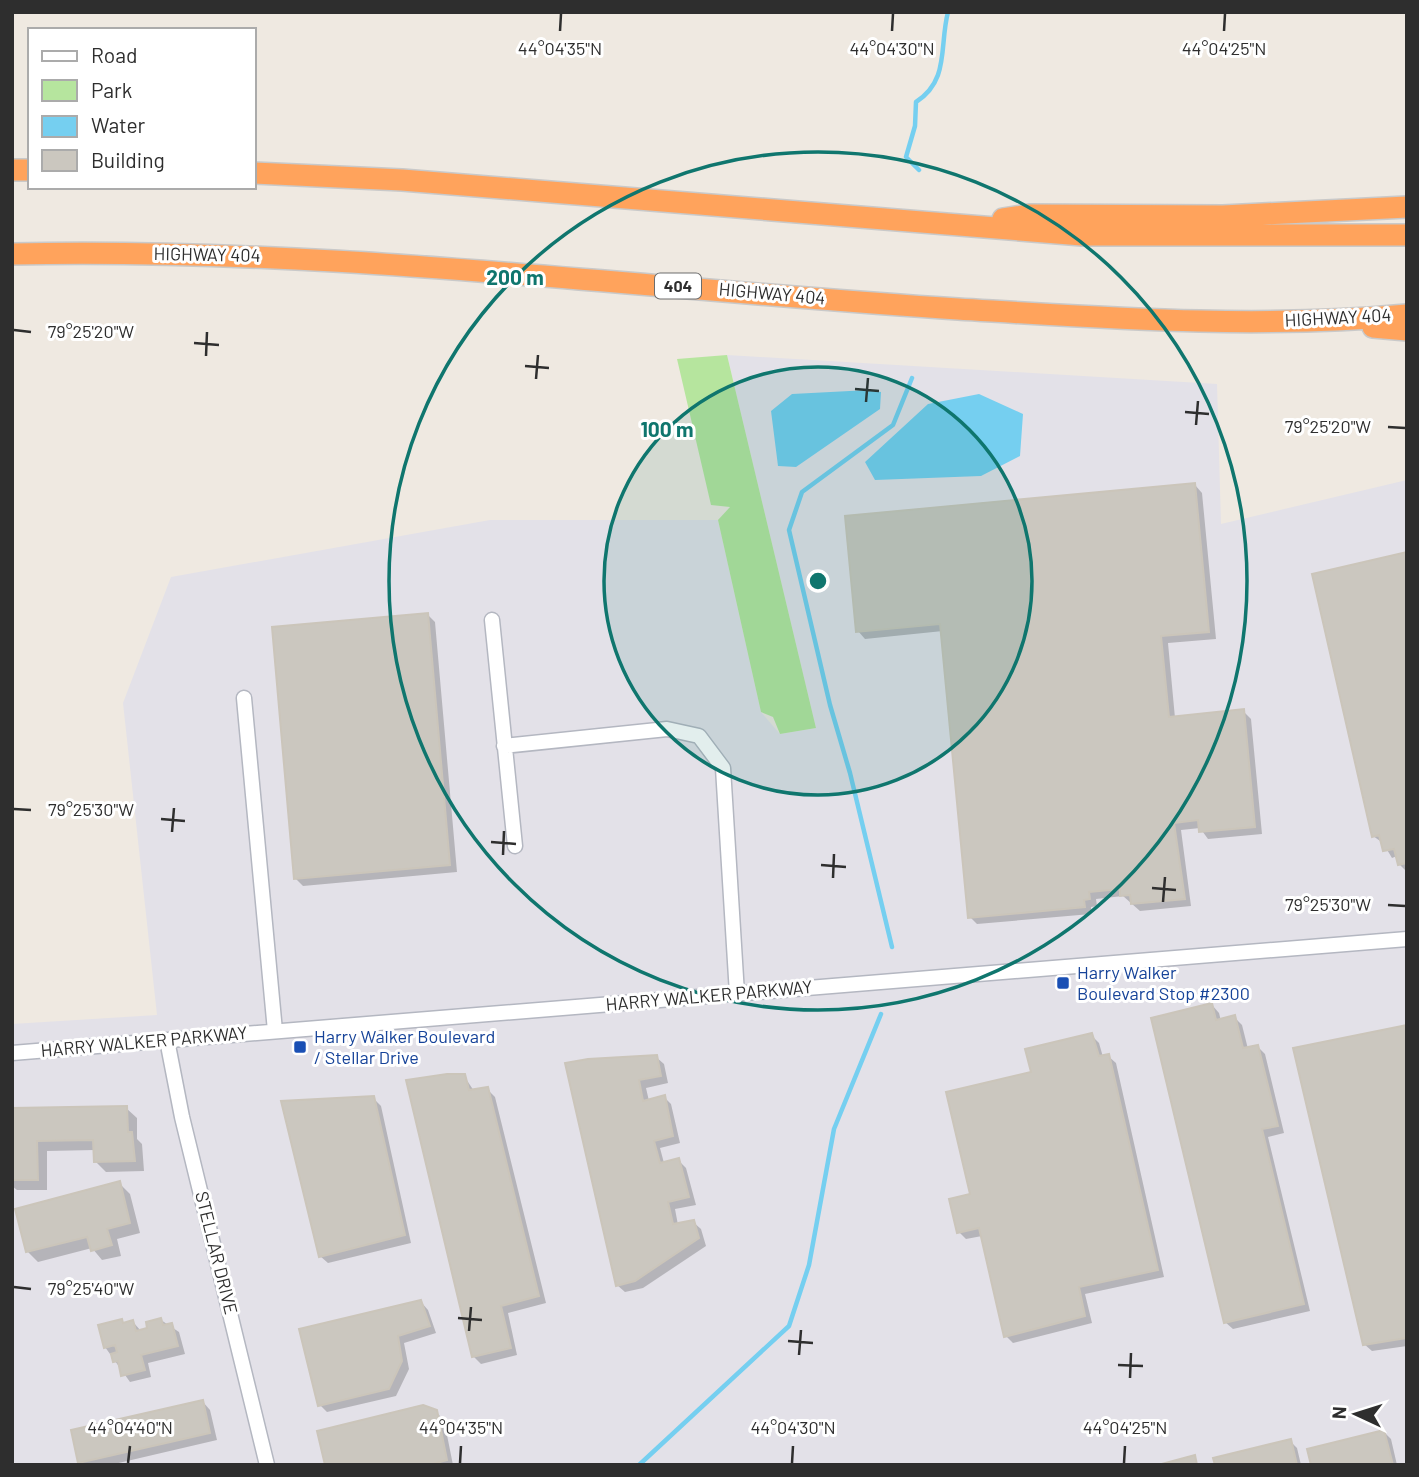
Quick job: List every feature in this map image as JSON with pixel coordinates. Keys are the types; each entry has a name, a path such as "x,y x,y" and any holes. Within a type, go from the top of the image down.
{"highway":[{"path":"256,173 402,180 1082,235 1407,235"},
{"path":"966,225 1029,215 1223,216 1407,207"},
{"name":"HIGHWAY 404","path":"12,254 229,255 409,263 872,303 1103,318 1221,322 1344,321 1407,315"},
{"path":"1344,321 1385,330 1407,330"}],"street":[{"path":"492,620 515,846"},
{"path":"244,698 275,1031"},
{"path":"505,746 667,729 699,736 723,768 737,994"},
{"name":"HARRY WALKER PARKWAY","path":"12,1053 1407,939"},
{"name":"STELLAR DRIVE","path":"167,1040 182,1117 267,1465"}],"shaded area":[{"path":"727,355 1217,384 1221,524 1407,480 1407,1465 12,1465 12,1024 157,1015 123,703 171,577 490,520 718,520 761,712 780,734 816,728"}],"green space":[{"path":"727,355 816,728 780,734 773,717 761,712 718,520 730,507 711,505 677,359"}],"water":[{"path":"869,390 881,392 880,409 796,467 778,466 771,411 792,394"},
{"path":"979,394 1023,414 1020,456 981,476 875,480 865,462 928,404"}],"building":[{"path":"1195,483 1209,632 1161,636 1169,717 1244,709 1255,827 1199,832 1198,820 1174,823 1185,899 1131,904 1130,895 1120,896 1120,889 1089,892 1090,899 1084,900 1085,907 968,918 940,624 856,632 845,516"},
{"path":"1407,552 1407,863 1398,865 1394,849 1383,851 1379,835 1372,837 1312,574"},
{"path":"428,613 450,865 294,879 272,627"},
{"path":"1212,1003 1216,1020 1235,1015 1243,1048 1258,1045 1278,1126 1262,1129 1304,1304 1224,1323 1151,1018"},
{"path":"1407,1025 1407,1338 1363,1345 1293,1048"},
{"path":"1092,1033 1099,1056 1109,1054 1158,1270 1079,1287 1085,1316 1004,1337 979,1228 957,1233 949,1199 970,1194 946,1092 1031,1072 1025,1049"},
{"path":"657,1055 661,1076 639,1080 643,1101 665,1095 673,1136 654,1141 660,1163 679,1158 689,1197 668,1202 673,1224 694,1220 699,1238 635,1281 616,1286 565,1063"},
{"path":"465,1074 469,1090 488,1087 539,1296 501,1306 511,1348 472,1357 406,1080"},
{"path":"374,1096 405,1235 319,1257 281,1101"},
{"path":"127,1106 128,1132 132,1132 135,1161 94,1162 93,1140 37,1141 38,1180 12,1180 12,1108"},
{"path":"120,1181 130,1223 107,1229 112,1245 91,1251 87,1237 26,1252 15,1209"},
{"path":"421,1300 430,1326 398,1336 402,1361 389,1389 318,1406 299,1329"},
{"path":"161,1318 163,1325 172,1323 178,1346 141,1355 145,1370 121,1376 118,1361 113,1362 111,1354 117,1352 115,1345 104,1348 98,1325 122,1319 123,1323 133,1320 136,1331 147,1328 146,1322"},
{"path":"203,1400 210,1433 78,1463 71,1430"},
{"path":"423,1405 437,1410 447,1460 429,1465 325,1465 317,1431"},
{"path":"1384,1430 1393,1465 1311,1465 1307,1449"},
{"path":"1291,1439 1297,1465 1215,1465 1213,1458"},
{"path":"1195,1455 1197,1465 1158,1465"}],"waterway":[{"path":"919,170 906,157 915,126 916,102 927,93 939,73 948,12"},
{"path":"892,947 850,773 830,705 789,530 802,492 893,425 912,378"},
{"path":"639,1465 789,1326 809,1265 834,1129 881,1014"}],"place":[{"name":"Harry Walker Boulevard Stop #2300","path":"1063,983"},
{"name":"Harry Walker Boulevard / Stellar Drive","path":"300,1047"}]}
